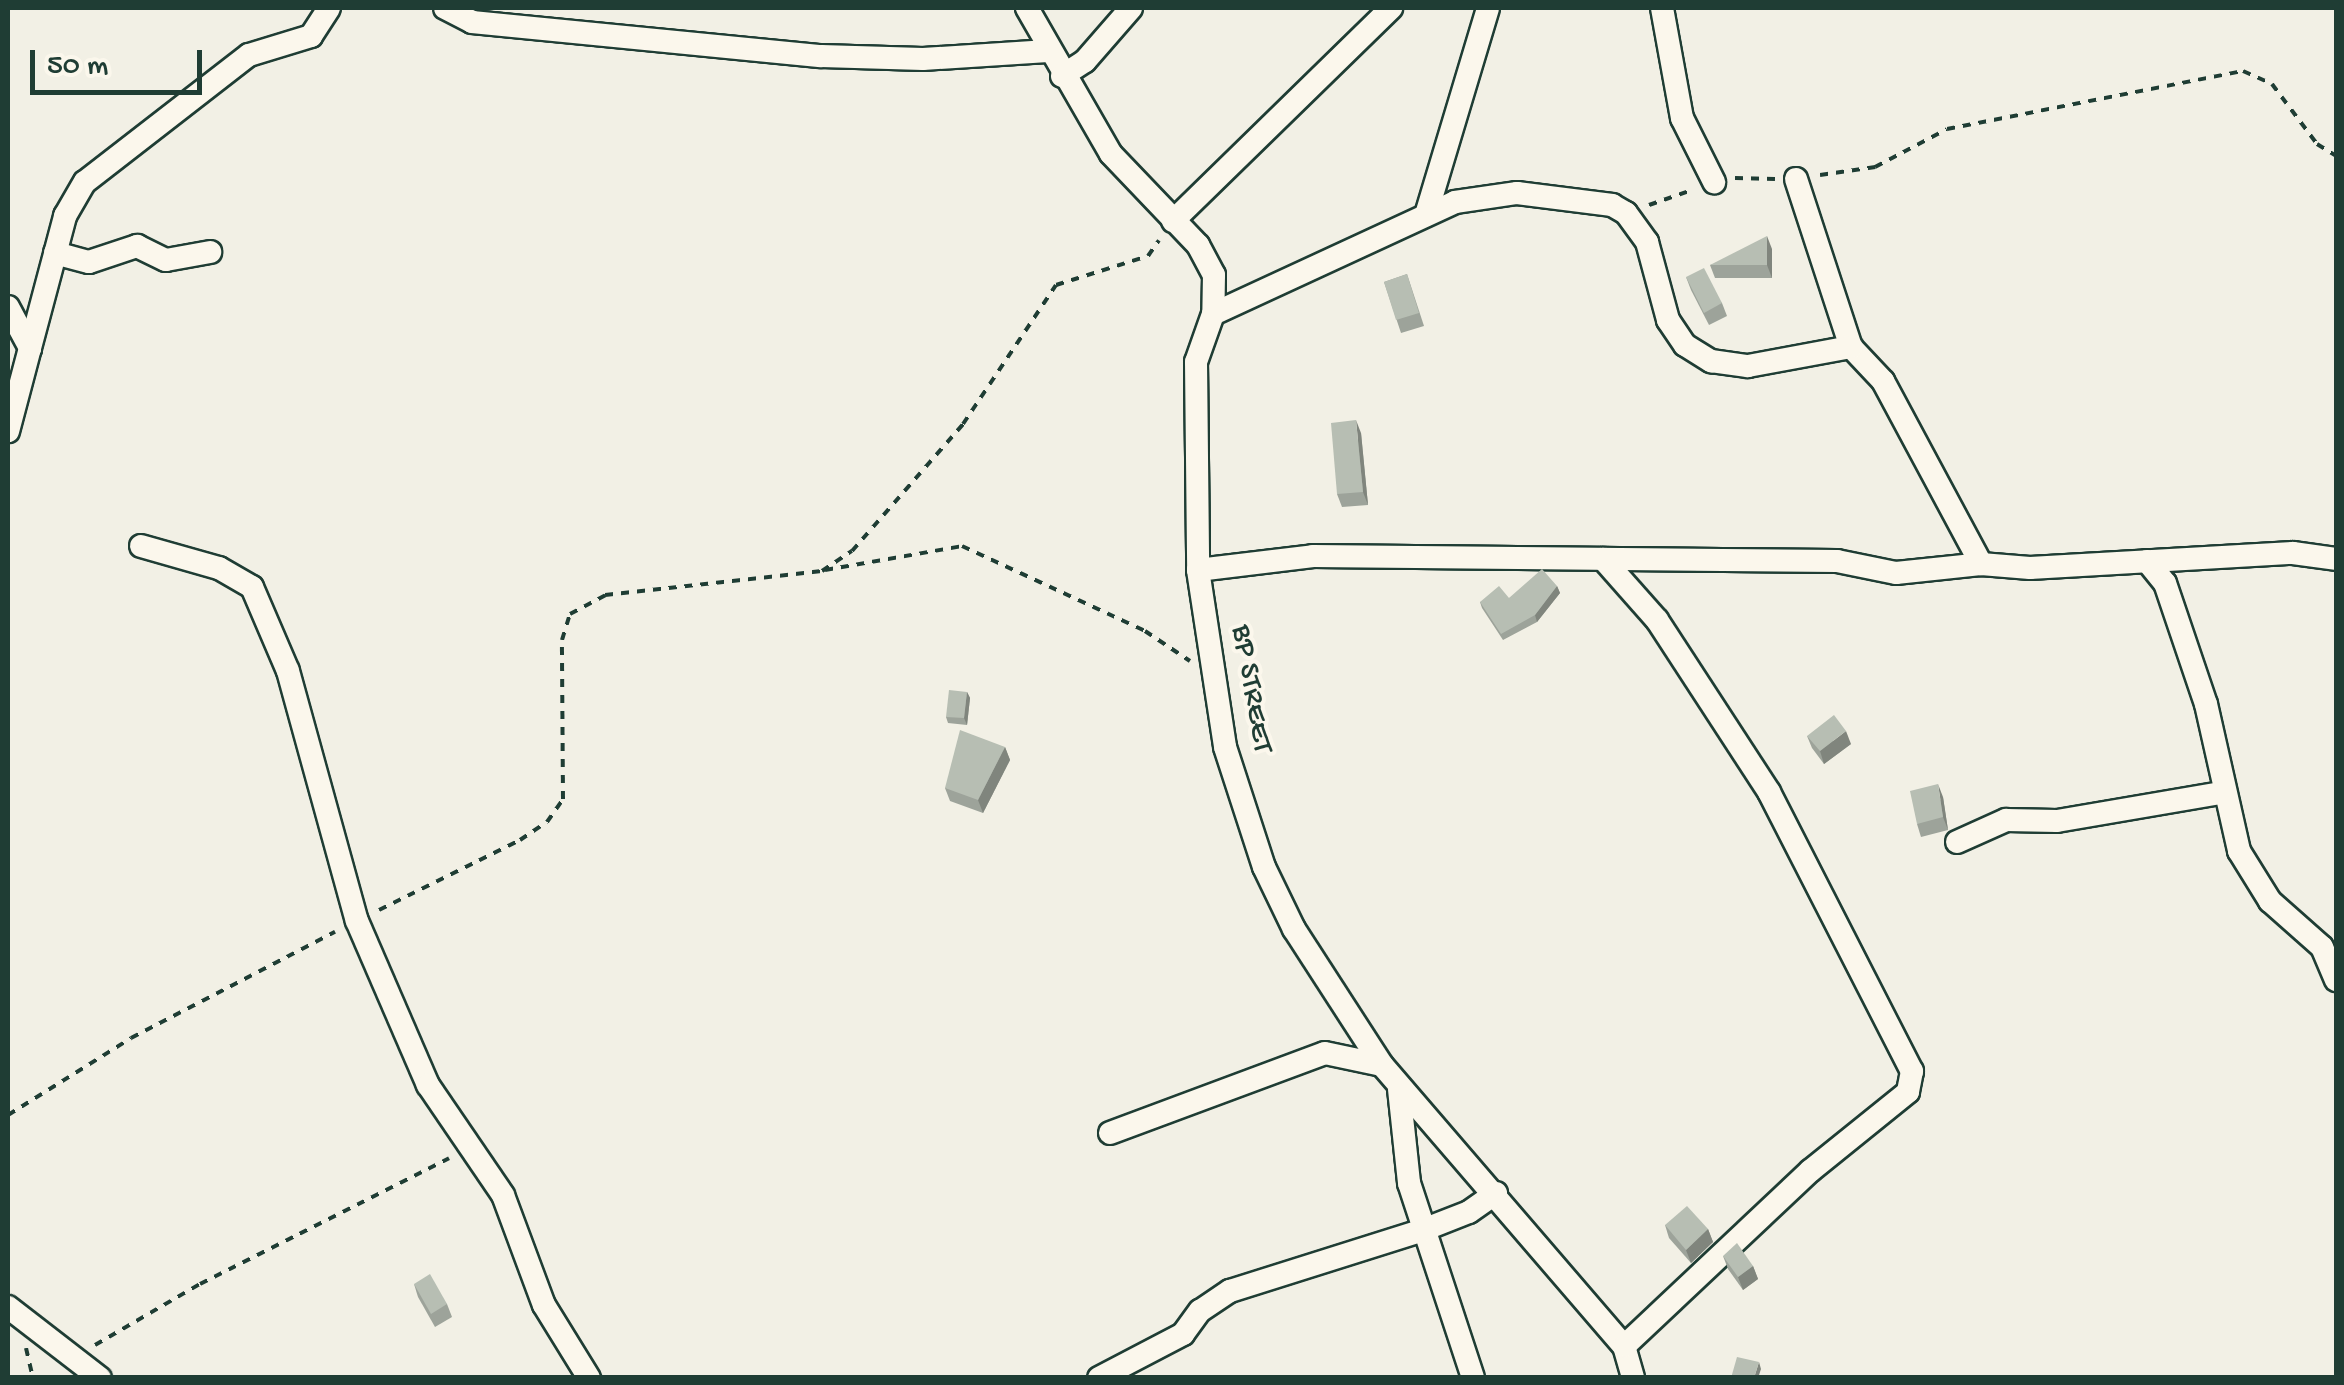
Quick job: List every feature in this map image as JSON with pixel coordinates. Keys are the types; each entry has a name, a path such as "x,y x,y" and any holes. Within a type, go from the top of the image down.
{"street":[{"path":"8,431 65,216 85,182 248,54 311,36 329,8"},
{"path":"445,8 472,22 821,56 923,59 1048,51"},
{"name":"BP STREET","path":"1026,8 1062,76 1111,154 1198,245 1214,275 1213,314 1196,362 1198,570 1219,680 1225,747 1264,867 1294,929 1382,1066 1496,1193 1624,1346 1633,1378"},
{"path":"1062,76 1085,61 1131,8"},
{"path":"1173,221 1391,8"},
{"path":"1426,215 1488,8"},
{"path":"1662,8 1682,118 1714,182"},
{"path":"1796,179 1852,346 1883,380 1982,564"},
{"path":"1213,314 1455,202 1517,193 1612,205 1626,213 1646,242 1668,320 1686,345 1711,361 1748,366 1852,346"},
{"path":"55,253 89,262 137,246 166,260 210,252"},
{"path":"8,308 30,348"},
{"path":"141,546 218,568 252,587 288,671 356,922 428,1085 503,1195 544,1306 588,1378"},
{"path":"1198,570 1313,556 1836,561 1896,573 1982,564 2030,568 2293,554 2336,559"},
{"path":"1603,558 1657,620 1769,792 1912,1071 1908,1092 1810,1171 1624,1346"},
{"path":"2147,561 2164,583 2206,704 2221,793 2239,852 2270,900 2322,947 2336,980"},
{"path":"1957,842 2006,820 2057,821 2221,793"},
{"path":"1110,1133 1326,1053 1382,1066"},
{"path":"1400,1088 1409,1183 1473,1378"},
{"path":"1099,1378 1182,1334 1200,1311 1230,1290 1423,1230 1470,1212 1496,1193"},
{"path":"8,1307 22,1324 78,1355 100,1378"}],"path":[{"path":"1626,213 1714,182 1796,179 1875,167 1948,129 2243,71 2272,84 2317,144 2336,156"},
{"path":"822,570 852,550 963,424 1056,285 1148,256 1173,221"},
{"path":"8,1114 130,1038 547,822 562,799 562,640 570,614 605,594 822,570 962,546 1145,631 1219,680"},
{"path":"78,1355 200,1284 472,1146"}],"building":[{"path":"1767,236 1767,265 1710,265"},
{"path":"1704,268 1722,303 1704,313 1686,277"},
{"path":"1407,274 1419,313 1396,320 1384,282"},
{"path":"1356,420 1363,492 1337,494 1331,423"},
{"path":"1542,569 1557,586 1535,615 1501,634 1480,602 1499,586 1509,598"},
{"path":"949,690 967,692 964,718 946,717"},
{"path":"1834,715 1846,731 1820,751 1807,736"},
{"path":"960,730 1005,747 978,800 945,788"},
{"path":"1938,784 1943,817 1917,824 1910,791"},
{"path":"1687,1206 1708,1229 1686,1250 1665,1225"},
{"path":"1737,1243 1753,1266 1738,1277 1723,1256"},
{"path":"430,1274 447,1304 431,1314 414,1284"},
{"path":"1737,1357 1759,1362 1754,1378 1731,1378"}]}
